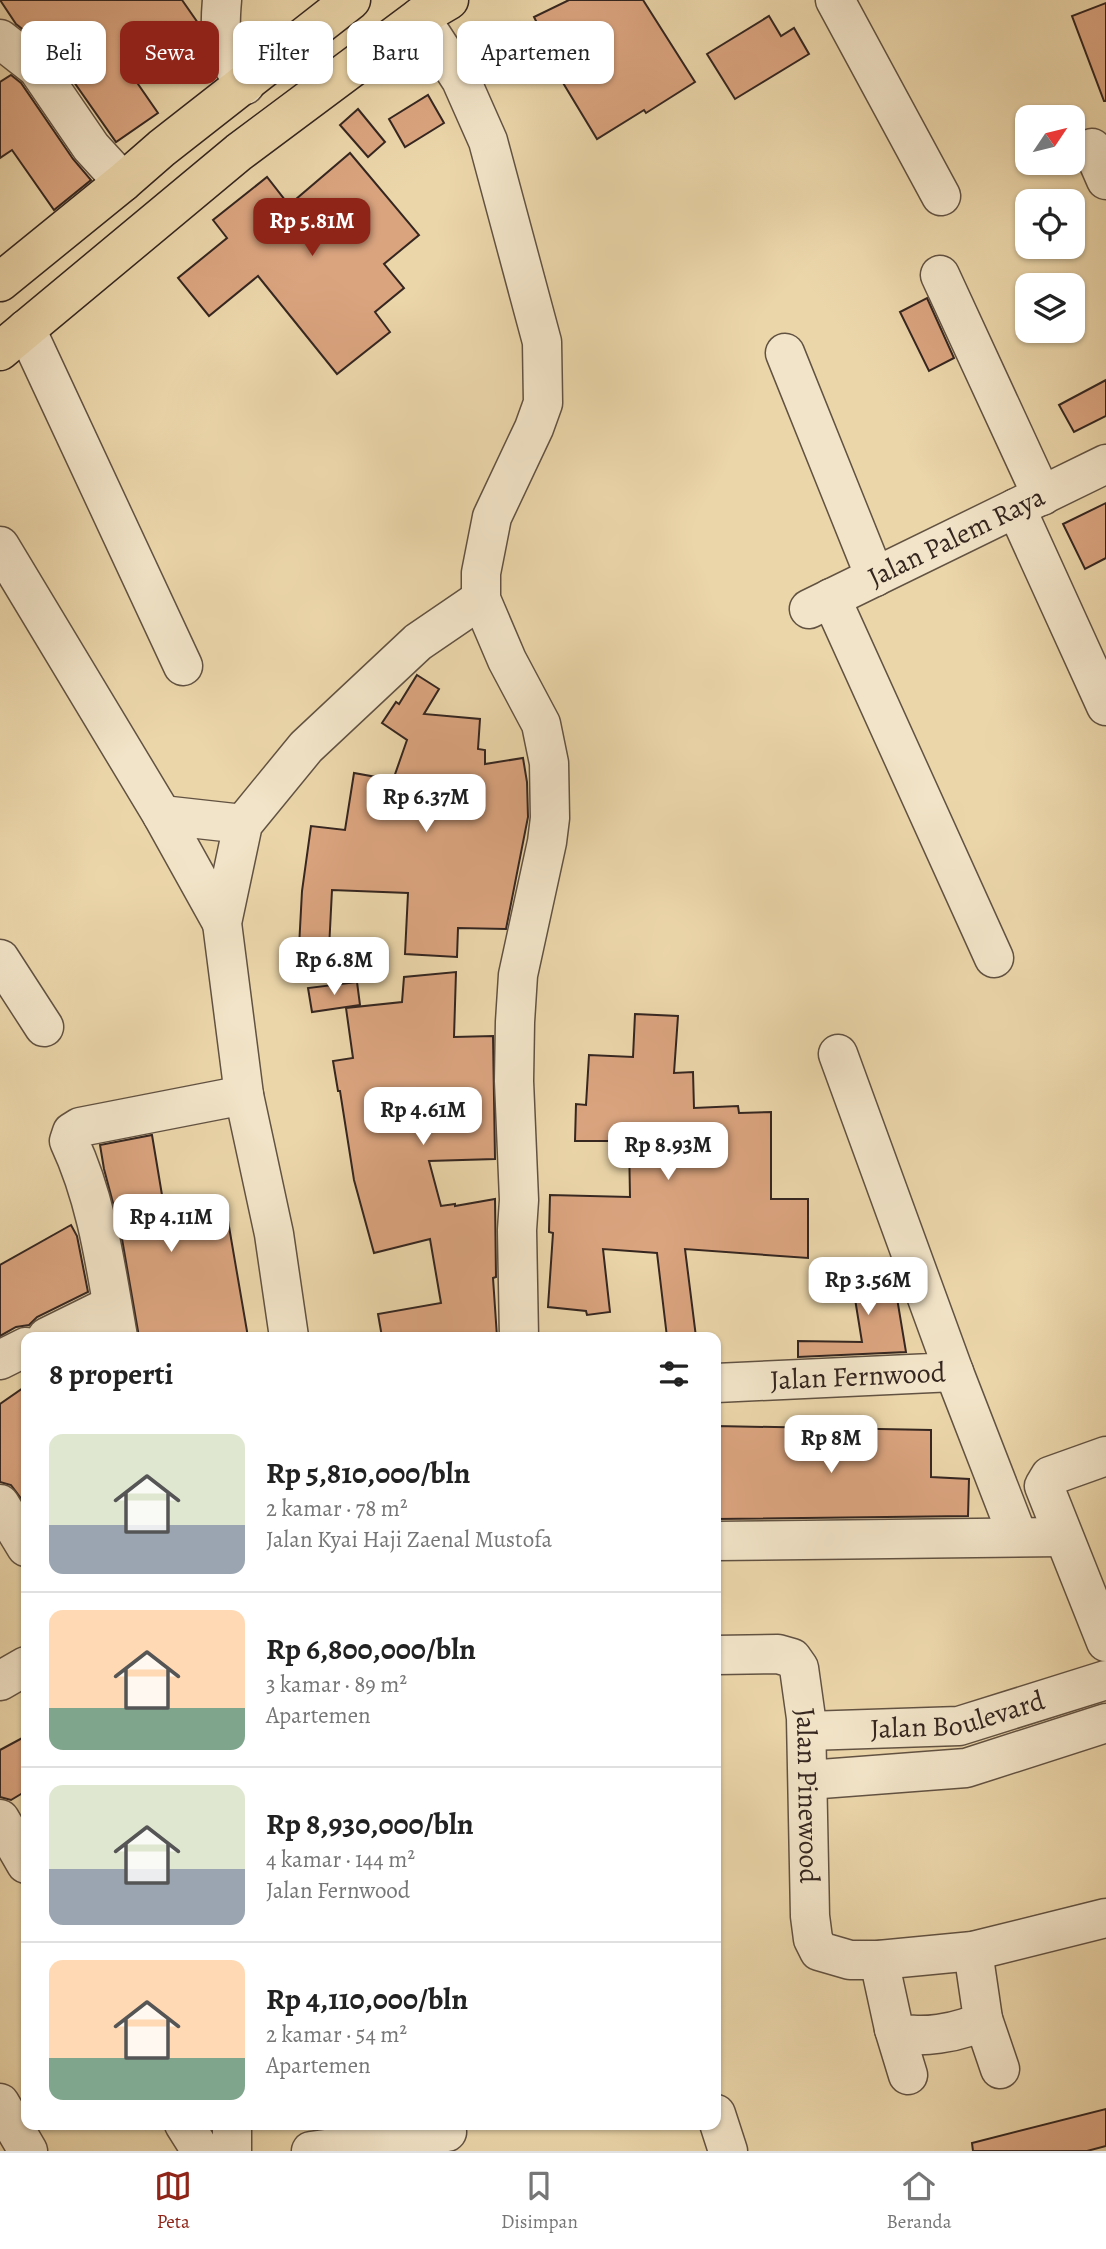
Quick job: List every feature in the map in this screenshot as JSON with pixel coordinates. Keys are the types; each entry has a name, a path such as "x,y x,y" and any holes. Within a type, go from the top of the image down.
{"main road":[{"path":"0,282 123,183 162,148 351,0"},
{"path":"13,340 239,152 434,8"},
{"path":"162,148 185,197"}],"street":[{"path":"222,0 219,29 223,49 245,85"},
{"path":"835,0 941,196"},
{"path":"434,8 488,141 542,342 543,403 492,517 481,573 481,599 507,660 541,724 549,763 550,818 547,842 518,975 515,1022 519,1332"},
{"path":"7,52 37,68 91,147 123,183"},
{"path":"940,275 1105,704"},
{"path":"13,340 183,666"},
{"path":"785,353 875,577"},
{"name":"Jalan Palem Raya","path":"994,958 820,603 1106,464"},
{"path":"0,546 162,816 222,923"},
{"path":"288,1332 274,1234 244,1096 222,923 243,824 280,776 325,729 418,642 481,599"},
{"path":"162,816 243,824"},
{"path":"0,959 44,1027"},
{"name":"Jalan Fernwood","path":"721,1383 954,1372 838,1054"},
{"path":"68,1332 115,1321 97,1221 79,1163 69,1141 72,1132 80,1127 244,1096"},
{"path":"0,1360 21,1350"},
{"path":"954,1372 1017,1537"},
{"path":"1106,1456 1045,1480 1045,1493 1106,1642"},
{"path":"0,1504 21,1539"},
{"path":"721,1541 1062,1538"},
{"name":"Jalan Pinewood","path":"721,1655 778,1654 792,1658 799,1668 807,1731 810,1916 813,1939 819,1951 850,1960 974,1951 1106,1918"},
{"path":"0,1681 21,1669"},
{"name":"Jalan Boulevard","path":"807,1731 959,1726 1106,1680"},
{"name":"Jalan Boulevard","path":"808,1780 966,1768 1106,1723"},
{"path":"0,1819 21,1855"},
{"path":"974,1951 983,2019 1000,2069"},
{"path":"879,1960 894,2029 908,2075"},
{"path":"894,2029 900,2034 914,2036 970,2027 983,2019"},
{"path":"0,2103 28,2151"},
{"path":"721,2129 728,2151"},
{"path":"188,2130 201,2151"},
{"path":"232,2130 232,2151"},
{"path":"311,2151 447,2132"}],"building":[{"path":"0,0 182,0 197,21 120,21 120,84 138,84 158,113 116,142 75,84 106,84 106,21 21,21 21,28"},
{"path":"569,0 643,0 695,82 646,113 644,110 597,139 564,84 614,84 614,21 536,21 534,17"},
{"path":"1106,3 1106,101 1104,101 1072,16"},
{"path":"769,16 781,36 794,28 809,54 735,99 707,54"},
{"path":"11,75 21,83 73,159 91,180 54,210 12,150 0,158 0,82"},
{"path":"428,95 444,123 405,147 389,119"},
{"path":"358,109 385,142 368,157 340,125"},
{"path":"350,153 419,235 384,264 404,288 375,312 390,332 337,374 258,276 209,316 178,278 227,238 213,220 267,177 289,205"},
{"path":"927,298 954,358 929,371 900,312"},
{"path":"1106,380 1106,416 1074,432 1059,405"},
{"path":"1106,503 1106,558 1085,569 1063,524"},
{"path":"417,675 439,689 424,714 480,719 478,749 485,750 485,764 523,758 528,817 506,929 458,928 457,957 405,954 408,893 332,890 329,949 299,947 302,891 311,826 345,830 354,773 393,780 407,740 382,723 396,702 399,704"},
{"path":"456,972 454,1037 493,1036 495,1159 429,1161 441,1206 495,1199 496,1277 493,1278 497,1332 381,1332 378,1314 441,1303 430,1239 374,1253 354,1180 333,1061 353,1058 346,1008 402,1002 404,977"},
{"path":"357,982 360,1005 312,1012 308,988"},
{"path":"635,1014 678,1016 674,1073 693,1072 694,1108 738,1106 739,1113 771,1112 771,1199 808,1199 808,1258 685,1249 695,1332 666,1332 657,1253 603,1249 610,1312 587,1315 586,1311 548,1307 553,1233 549,1232 550,1195 630,1197 629,1141 575,1141 576,1104 586,1105 589,1055 633,1057"},
{"path":"152,1135 167,1225 227,1215 247,1332 138,1332 121,1233 100,1145"},
{"path":"71,1225 77,1236 88,1292 37,1317 29,1325 16,1327 0,1336 0,1265"},
{"path":"891,1262 906,1352 798,1357 798,1341 862,1342 850,1268"},
{"path":"21,1389 21,1498 11,1485 0,1482 0,1404"},
{"path":"721,1426 931,1430 931,1477 969,1479 968,1516 721,1519"},
{"path":"21,1739 21,1794 11,1800 0,1797 0,1750"},
{"path":"1106,2109 1106,2146 1087,2151 973,2151 972,2143"}]}
